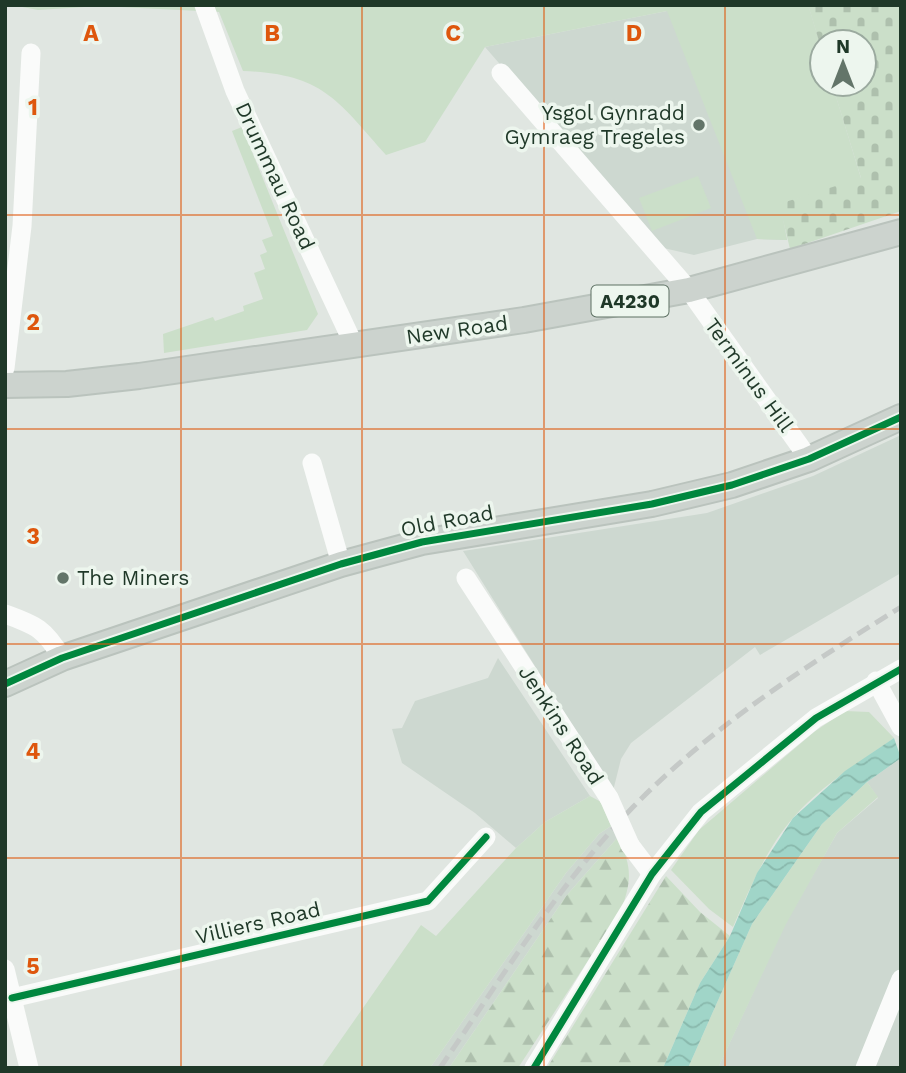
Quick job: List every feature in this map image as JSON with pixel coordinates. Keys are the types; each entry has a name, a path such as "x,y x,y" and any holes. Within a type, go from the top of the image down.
{"main road":[{"name":"New Road","path":"5,385 66,384 139,376 524,320 689,290 901,232"},
{"name":"Old Road","path":"5,684 62,657 341,564 422,542 652,504 732,485 809,459 901,417"}],"street":[{"name":"Drummau Road","path":"204,5 236,91 353,344"},
{"path":"5,368 22,226 31,53"},
{"name":"Terminus Hill","path":"502,74 689,290 809,459"},
{"path":"312,463 341,564"},
{"name":"Jenkins Road","path":"466,578 608,799 630,845 652,874"},
{"path":"5,614 35,625 48,634 62,657"},
{"path":"534,1068 652,874 701,812 816,718 901,669"},
{"path":"876,681 901,727"},
{"name":"Villiers Road","path":"12,998 428,901 486,837"},
{"path":"5,969 29,1068"},
{"path":"865,1068 901,979"}],"shaded area":[{"name":"Ysgol Gynradd Gymraeg Tregeles","path":"808,5 815,28 808,28 808,98 836,98 861,179 780,204 787,240 757,239 694,255 659,247 485,47 667,11"},
{"path":"901,435 901,573 760,655 755,647 631,743 621,759 613,791 463,551 707,513 813,476"},
{"path":"498,658 590,796 545,822 516,848 475,813 402,763 392,729 402,728 415,701 488,678"},
{"path":"901,758 901,1068 718,1068 785,924 837,833 878,798 867,782"},
{"path":"611,826 618,837 566,896 449,1068 430,1068 566,873 599,834"}],"green space":[{"path":"12,5 808,5 815,28 808,28 808,98 836,98 861,179 780,204 787,240 757,239 667,11 485,47 425,142 386,155 340,105 310,84 270,73 243,71 219,12 100,6 38,10"},
{"path":"808,5 901,5 901,211 790,249 779,204 861,178 836,98 878,98 878,28 815,28"},
{"path":"242,127 318,314 307,330 164,353 163,334 213,317 215,321 244,311 243,306 263,299 254,273 265,269 260,255 267,252 262,240 273,236 232,131"},
{"path":"698,176 711,208 652,231 639,198"},
{"path":"845,711 869,712 894,738 828,785 793,818 766,856 733,927 709,909 671,870 699,830 814,732"},
{"path":"867,782 878,797 837,833 786,924 718,1068 688,1068 752,924 822,824"},
{"path":"590,796 601,802 611,826 599,834 566,873 430,1068 321,1068 421,925 436,936 516,848 545,822"},
{"path":"618,837 629,874 621,910 518,1068 449,1068 566,896"},
{"path":"666,876 700,912 730,936 700,983 663,1068 547,1068"}],"water":[{"path":"894,738 901,758 867,782 822,824 752,924 688,1068 663,1068 700,983 730,936 757,873 793,818 845,771"}],"railway":[{"path":"440,1068 555,900 633,807 694,750 727,724 795,675 901,607"}],"cycle path":[{"path":"5,684 62,658 341,564 422,542 652,504 732,485 809,459 901,417"},
{"path":"534,1068 652,874 701,812 816,718 901,669"},
{"path":"12,998 428,901 486,837"}],"place":[{"name":"Ysgol Gynradd Gymraeg Tregeles","path":"699,125"},
{"name":"The Miners","path":"63,578"}]}
